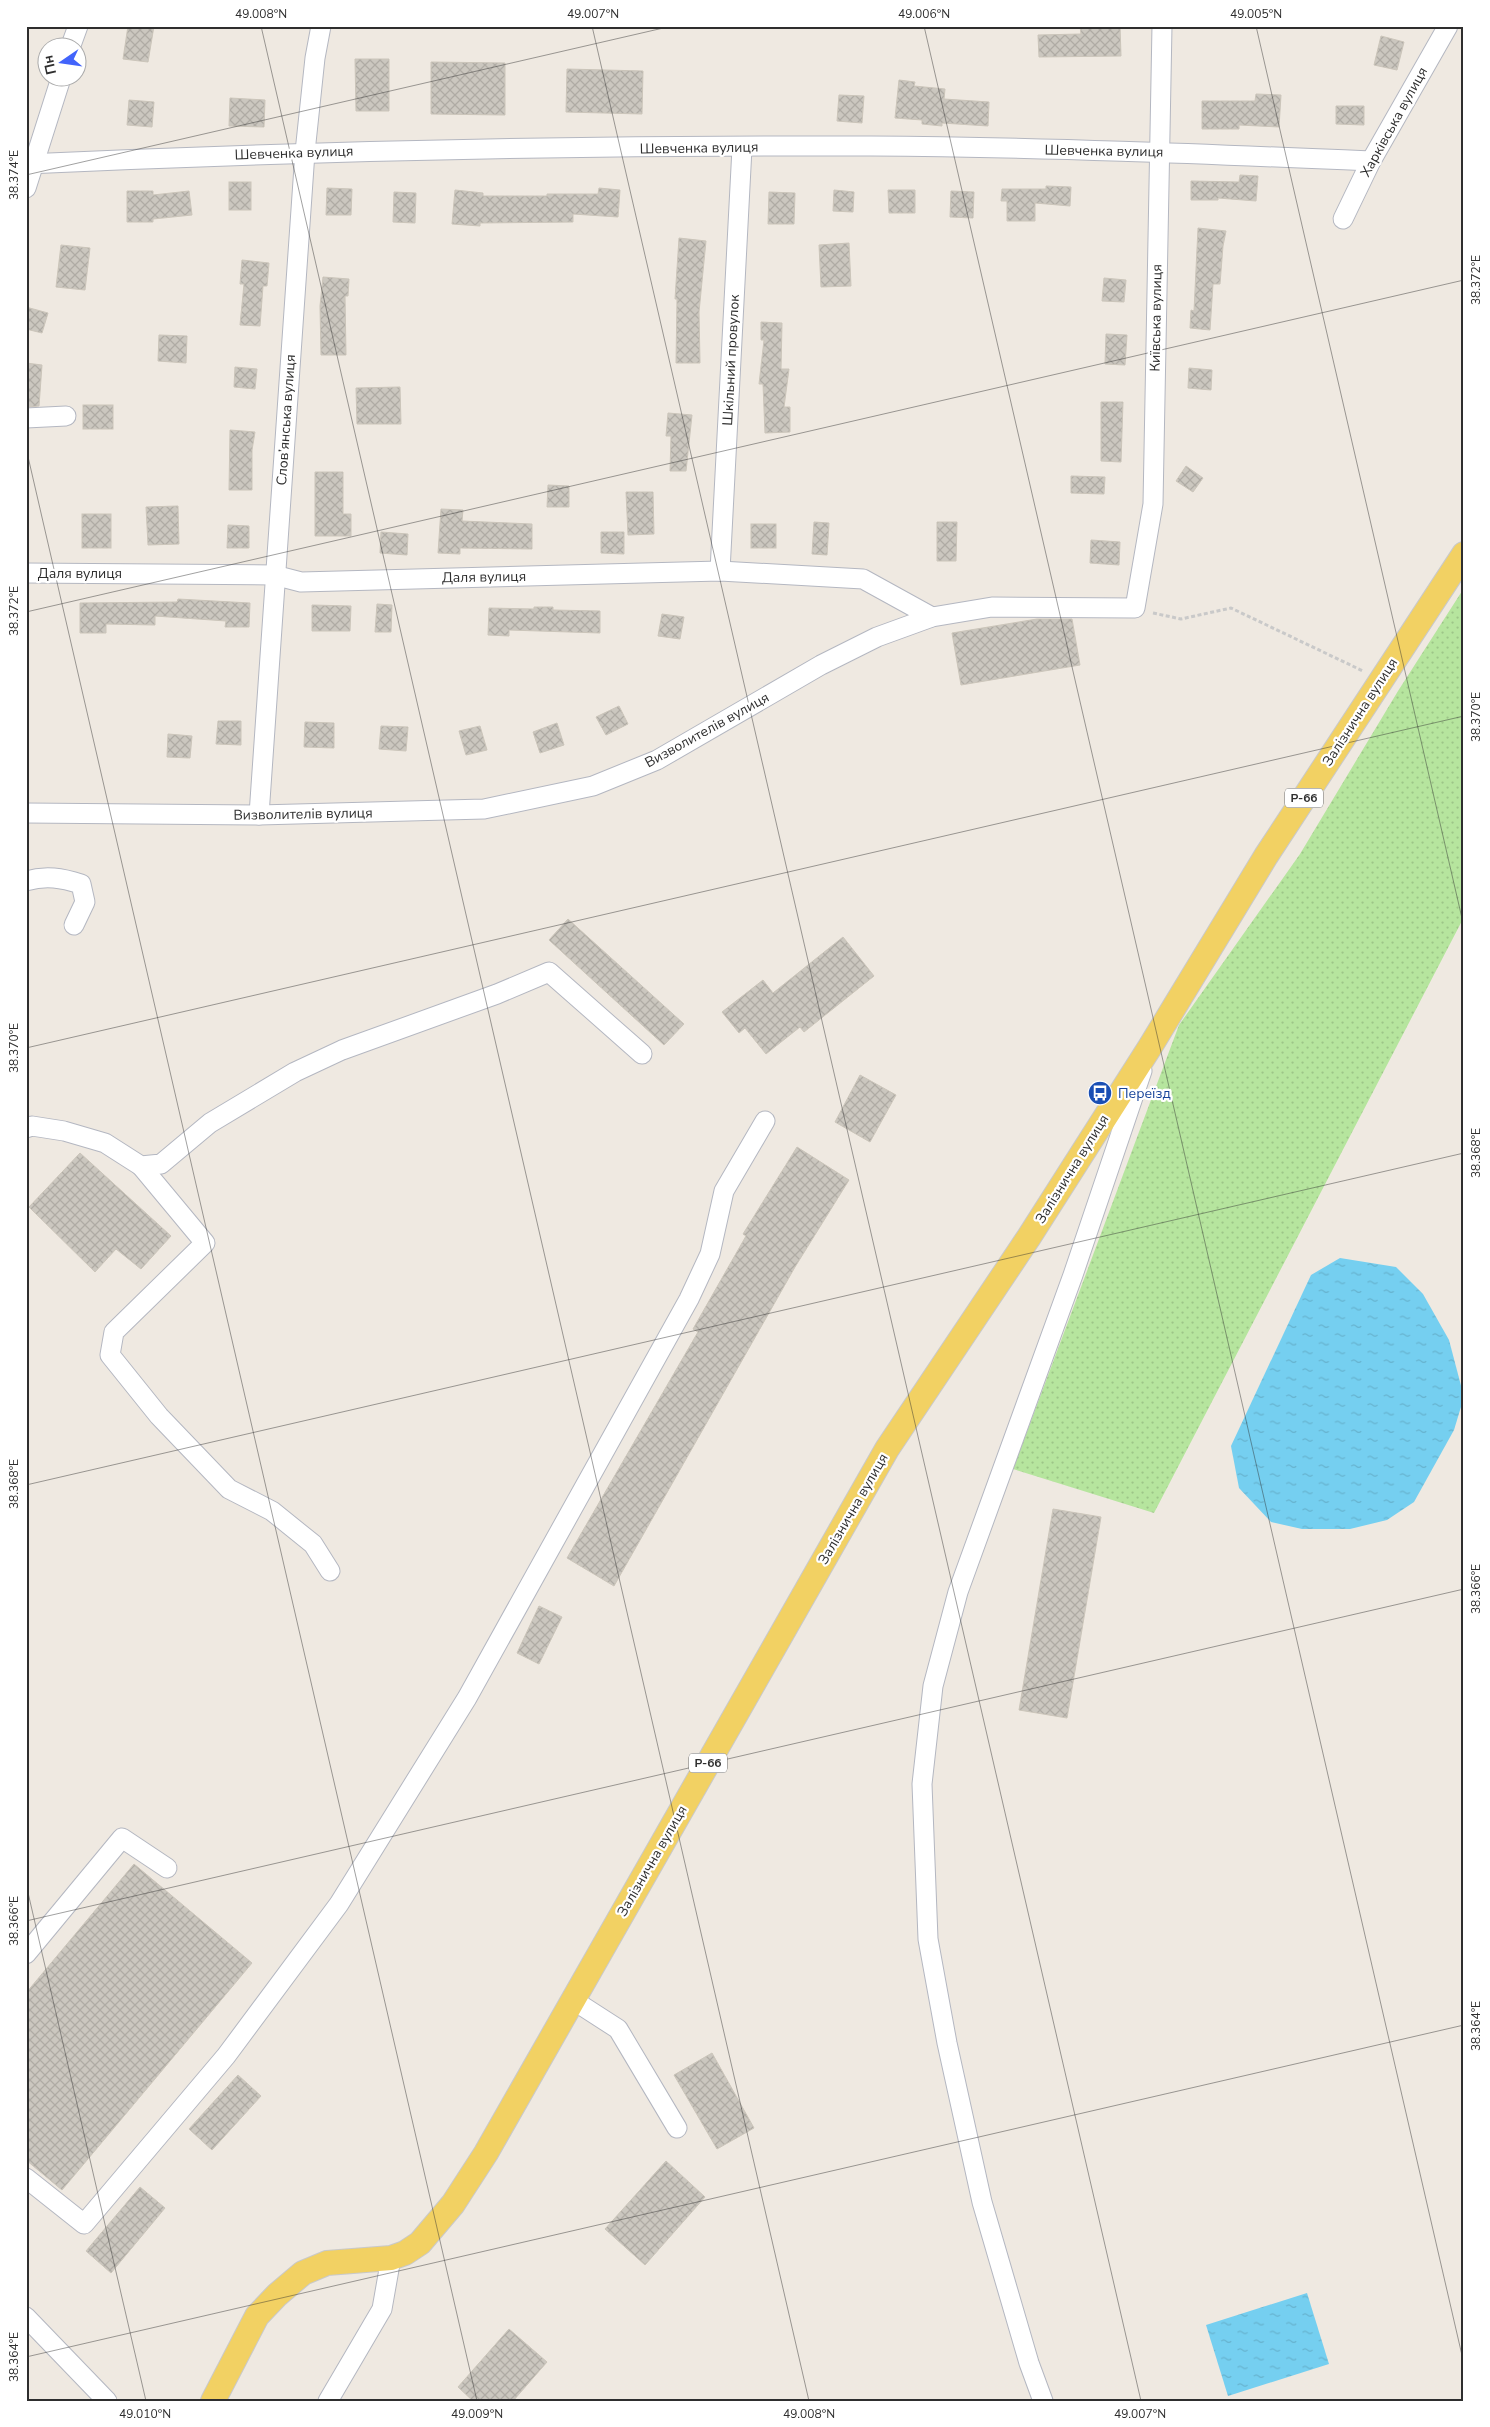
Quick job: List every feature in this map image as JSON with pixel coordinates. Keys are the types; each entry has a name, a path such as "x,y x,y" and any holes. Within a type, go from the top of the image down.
{"main road":[{"name":"Залізнична вулиця","path":"213,2401 257,2316 303,2273 327,2263 391,2258 405,2253 420,2243 453,2204 486,2153 887,1449 1030,1237 1266,856 1464,554"}],"street":[{"path":"74,38 78,26"},
{"name":"Слов’янська вулиця","path":"259,815 274,575 305,152 315,58 321,26"},
{"name":"Київська вулиця","path":"1135,608 1153,504 1162,26"},
{"name":"Харківська вулиця","path":"1343,219 1371,161 1448,26"},
{"path":"26,188 30,164 57,88"},
{"name":"Шевченка вулиця","path":"30,164 305,152 872,146 1159,152 1371,161"},
{"name":"Шкільний провулок","path":"720,571 742,148"},
{"path":"26,418 66,416"},
{"name":"Даля вулиця","path":"26,573 274,575 301,582 720,571 863,579 932,617"},
{"name":"Визволителів вулиця","path":"26,813 259,815 484,809 593,786 657,760 821,665 877,637 932,617 992,607 1135,608"},
{"path":"26,881 43,877 61,877 81,884 85,902 74,925"},
{"path":"141,1166 161,1164 210,1124 296,1072 342,1050 497,994 549,972 642,1054"},
{"path":"1043,2401 1029,2363 982,2202 946,2043 928,1939 922,1784 933,1686 958,1592 1073,1275 1150,1046"},
{"path":"26,2178 84,2224 226,2056 339,1904 466,1698 652,1369 710,1254 724,1191 765,1121"},
{"path":"26,1128 32,1126 48,1128 105,1143 141,1166 205,1243 114,1332 110,1355 158,1416 229,1489 272,1511 313,1544 330,1571"},
{"path":"26,1954 122,1838 167,1868"},
{"path":"573,2000 618,2030 678,2128"},
{"path":"328,2401 382,2309 391,2258"},
{"path":"26,2317 106,2401"}],"path":[{"path":"1135,608 1181,619 1231,608 1382,680"}],"green space":[{"path":"1464,588 1464,917 1154,1513 1013,1469 1179,1025 1300,854 1398,691"}],"water":[{"path":"1340,1258 1396,1267 1423,1294 1449,1340 1464,1397 1454,1430 1414,1502 1387,1520 1350,1529 1302,1529 1271,1522 1239,1488 1231,1446 1311,1275"},
{"path":"1307,2293 1329,2364 1228,2396 1206,2325"}],"building":[{"path":"128,26 154,26 148,62 123,59"},
{"path":"1080,26 1120,26 1121,56 1039,57 1038,35 1081,34"},
{"path":"1381,36 1404,42 1397,70 1374,65"},
{"path":"355,59 389,59 389,111 356,111"},
{"path":"431,62 505,63 505,115 431,114"},
{"path":"567,69 643,71 642,114 566,112"},
{"path":"899,80 915,82 914,86 945,89 944,99 989,102 988,126 942,123 942,126 922,124 922,120 895,118"},
{"path":"1256,94 1281,95 1279,127 1239,125 1239,129 1202,129 1202,101 1255,101"},
{"path":"839,95 864,96 862,123 837,121"},
{"path":"230,98 265,100 264,127 229,126"},
{"path":"129,100 154,102 152,127 127,125"},
{"path":"1336,106 1364,106 1364,125 1336,124"},
{"path":"1240,175 1258,176 1256,201 1218,198 1218,200 1191,200 1191,181 1239,182"},
{"path":"229,182 251,182 251,210 229,210"},
{"path":"1046,186 1071,187 1070,206 1035,203 1035,221 1007,221 1007,201 1001,201 1002,189 1046,189"},
{"path":"327,188 352,189 351,215 326,215"},
{"path":"599,188 620,190 618,217 573,214 573,222 480,223 480,226 452,224 455,190 483,193 483,196 547,196 547,194 598,194"},
{"path":"834,190 854,192 853,212 833,211"},
{"path":"888,190 915,190 915,213 889,213"},
{"path":"127,191 153,191 153,195 189,191 192,215 153,219 153,222 127,222"},
{"path":"951,191 974,192 973,218 950,217"},
{"path":"394,192 416,193 415,223 393,222"},
{"path":"769,192 795,193 794,224 768,224"},
{"path":"1198,228 1226,231 1220,284 1213,284 1210,330 1190,328 1191,310 1194,311"},
{"path":"679,238 706,241 699,312 700,363 676,363 677,299 675,299"},
{"path":"849,243 851,286 821,287 819,245"},
{"path":"61,245 90,248 85,290 56,287"},
{"path":"242,260 269,263 267,286 263,286 260,326 240,325 244,284 240,284"},
{"path":"323,277 349,279 348,296 345,296 346,355 321,355 320,306"},
{"path":"1104,278 1126,280 1124,302 1102,301"},
{"path":"26,307 48,313 42,333 26,329"},
{"path":"761,322 782,323 781,369 789,369 784,407 790,407 790,432 765,433 763,384 759,384 764,340 761,340"},
{"path":"1106,334 1127,335 1125,365 1105,364"},
{"path":"159,335 187,336 186,363 158,361"},
{"path":"26,363 42,365 39,406 26,407"},
{"path":"235,367 257,369 255,389 234,387"},
{"path":"1189,368 1212,370 1211,390 1188,388"},
{"path":"400,387 401,424 357,424 356,388"},
{"path":"1101,402 1123,402 1121,462 1101,461"},
{"path":"83,405 113,405 113,429 83,429"},
{"path":"668,413 692,415 686,471 670,471 671,436 666,436"},
{"path":"230,430 255,432 252,450 252,490 229,490"},
{"path":"1186,466 1203,478 1193,492 1176,481"},
{"path":"315,472 343,472 343,514 351,514 351,536 315,536"},
{"path":"1071,476 1105,477 1104,494 1071,493"},
{"path":"548,485 569,486 569,507 547,507"},
{"path":"626,492 653,492 654,534 628,535"},
{"path":"178,506 179,544 148,545 146,507"},
{"path":"441,509 463,510 462,521 532,524 532,549 460,548 460,554 438,553"},
{"path":"82,514 111,514 111,548 82,548"},
{"path":"814,522 829,523 827,555 812,554"},
{"path":"937,522 957,522 956,561 937,561"},
{"path":"751,524 776,524 776,548 751,548"},
{"path":"228,525 249,526 249,548 227,548"},
{"path":"381,532 408,534 407,555 380,553"},
{"path":"601,532 624,532 624,554 601,553"},
{"path":"1091,540 1120,542 1119,565 1090,563"},
{"path":"178,599 250,603 249,627 225,627 226,621 155,616 155,625 106,624 106,633 80,633 80,603 177,602"},
{"path":"377,604 392,605 391,632 375,632"},
{"path":"312,605 351,606 350,631 312,631"},
{"path":"534,607 553,607 553,610 600,611 600,633 509,630 509,636 488,635 489,608 534,609"},
{"path":"662,614 684,617 680,639 658,636"},
{"path":"1037,619 1072,619 1080,665 961,685 952,633"},
{"path":"619,706 628,724 606,735 596,717"},
{"path":"218,721 241,721 241,745 216,744"},
{"path":"305,722 334,723 334,748 304,747"},
{"path":"557,723 564,745 540,753 533,732"},
{"path":"381,726 408,727 406,751 379,749"},
{"path":"480,726 487,750 466,755 459,731"},
{"path":"168,734 192,736 190,758 167,757"},
{"path":"568,919 684,1024 664,1045 549,940"},
{"path":"843,937 874,976 804,1032 800,1027 766,1054 745,1028 739,1033 722,1012 763,980 773,993"},
{"path":"860,1075 896,1095 870,1142 835,1122"},
{"path":"797,1147 849,1180 795,1267 614,1586 567,1558 698,1332 693,1329 746,1236 743,1234"},
{"path":"80,1153 171,1236 141,1269 116,1249 95,1272 29,1207"},
{"path":"1053,1509 1101,1517 1067,1718 1019,1710"},
{"path":"539,1606 562,1617 539,1664 517,1653"},
{"path":"134,1864 252,1963 62,2190 26,2160 26,1993"},
{"path":"712,2053 754,2128 717,2149 674,2075"},
{"path":"238,2075 261,2096 212,2150 189,2129"},
{"path":"666,2161 705,2197 645,2265 605,2229"},
{"path":"140,2187 165,2208 111,2273 86,2251"},
{"path":"509,2329 547,2362 513,2401 473,2401 458,2387"}],"place":[{"name":"Переїзд","path":"1100,1093"}]}
